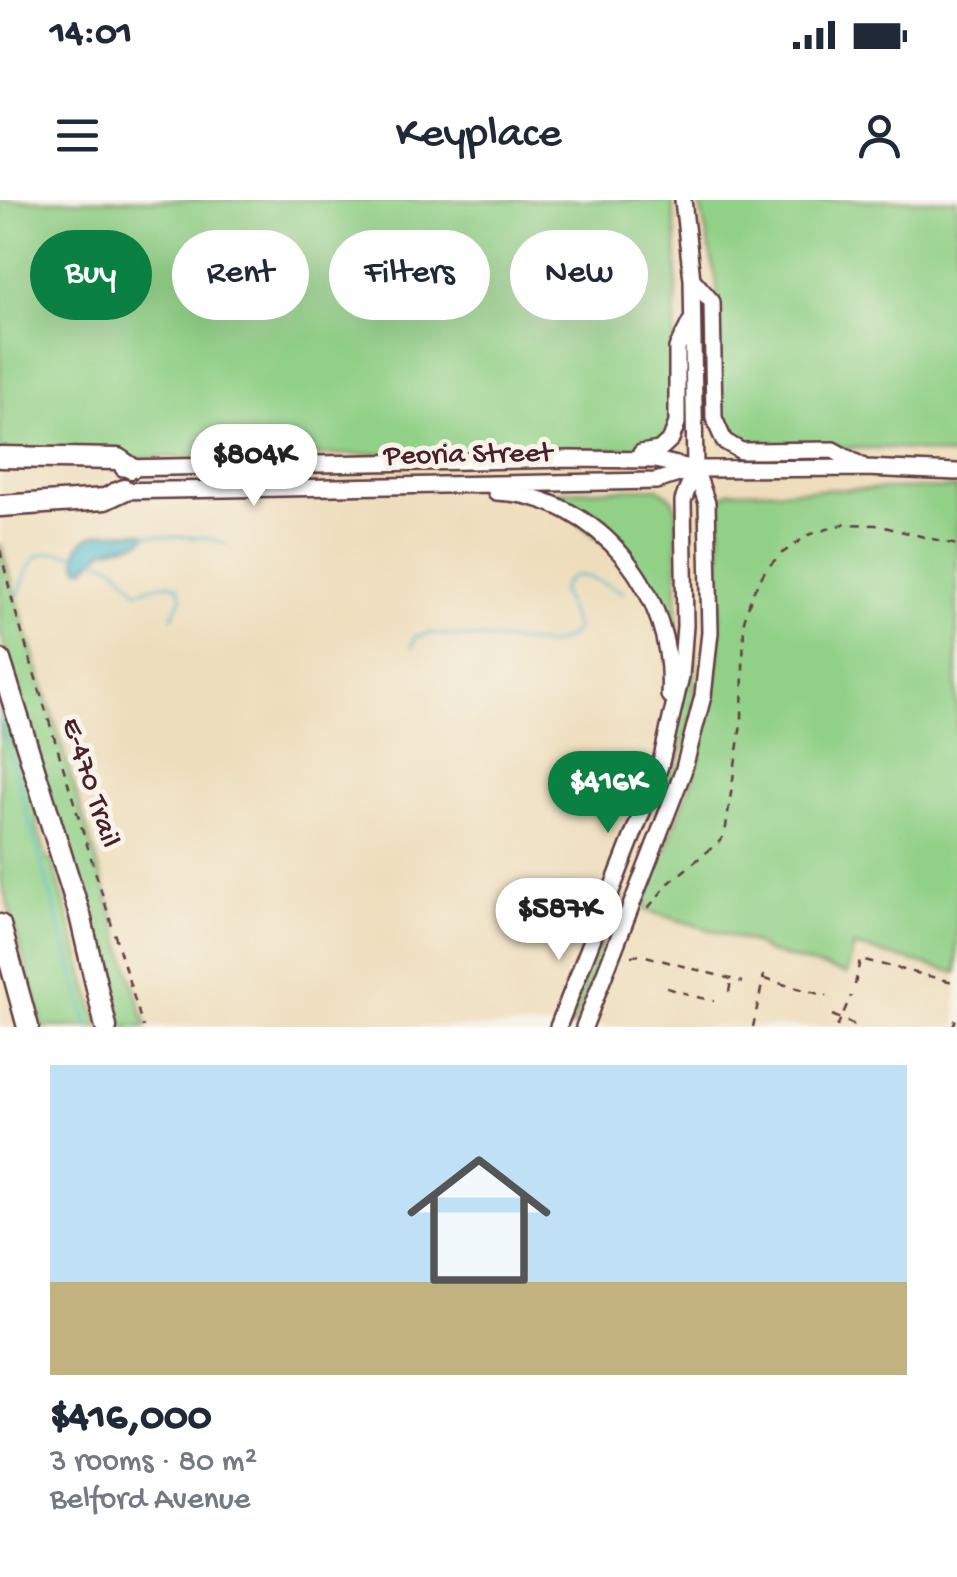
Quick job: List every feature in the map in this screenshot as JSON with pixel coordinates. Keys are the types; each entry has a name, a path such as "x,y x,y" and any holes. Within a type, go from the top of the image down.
{"highway":[{"path":"0,457 118,459 131,468"},
{"path":"0,506 105,499 124,490"},
{"path":"0,660 68,872 106,1027"},
{"path":"0,926 28,1027"}],"main road":[{"path":"584,1027 678,786 698,721 710,632 707,503 695,469 692,279 684,200"},
{"path":"692,279 712,302 714,418 724,441 744,451 833,450 866,468"},
{"path":"568,459 587,453 653,452 669,442 678,418 677,348 692,317"},
{"name":"Peoria Street","path":"0,465 131,468 568,459 656,460 695,469 957,472"},
{"path":"558,1027 660,766 672,725 684,642 683,501 695,469"},
{"name":"Peoria Street","path":"0,497 124,490 656,480 695,469"},
{"path":"414,484 432,492 498,492 531,497 566,510 607,538 641,580 662,624 669,662 668,710 672,725"}],"path":[{"path":"648,908 669,883 724,834 742,717 744,621 748,602 766,569 808,535 844,524 880,525 957,545"},
{"name":"E-470 Trail","path":"0,550 143,1027"},
{"path":"630,956 642,955 742,982"},
{"path":"855,985 860,959 957,983"},
{"path":"753,1027 764,977 828,996"},
{"path":"729,992 732,980"},
{"path":"755,984 762,986"},
{"path":"667,988 688,994"},
{"path":"837,1027 851,996"},
{"path":"697,997 714,1001"},
{"path":"838,1000 848,1004"},
{"path":"832,1015 859,1027"},
{"path":"953,1027 957,1016"}],"green space":[{"path":"0,200 672,200 677,286 671,429 651,449 140,458 0,454"},
{"path":"699,200 957,200 957,457 896,448 749,448 730,441 720,423 717,283"},
{"path":"658,488 671,497 677,510 677,654 643,574 538,492"},
{"path":"957,488 957,973 854,946 847,974 767,952 753,943 645,910 698,765 713,700 720,635 720,497 731,491"},
{"path":"0,543 147,1027 114,1027 0,630"},
{"path":"690,640 694,640 696,661 694,699 670,792 665,791"},
{"path":"0,688 39,818 36,822 48,861 53,861 99,1027 43,1027 0,877"},
{"path":"597,944 601,945 601,954 573,1027 565,1027"}],"water":[{"path":"104,533 148,535 139,542 104,550 85,568 79,568 76,554 81,544"}],"waterway":[{"path":"144,535 206,538 227,544"},
{"path":"18,595 36,558 51,553 76,555"},
{"path":"94,558 116,567 137,591 169,583 178,586 182,597 172,617"},
{"path":"412,647 415,637 428,633 550,645 569,637 576,629 561,591 566,582 573,577 589,577 623,592"},
{"path":"0,719 89,1027"}]}
